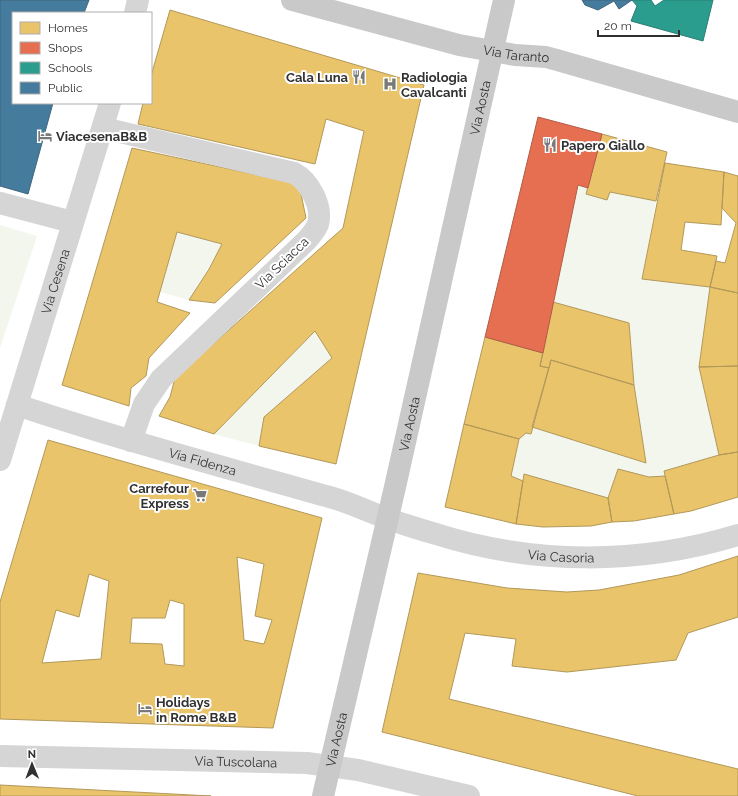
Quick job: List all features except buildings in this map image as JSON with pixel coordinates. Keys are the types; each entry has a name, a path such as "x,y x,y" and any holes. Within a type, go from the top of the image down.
{"main road":[{"name":"Via Taranto","path":"292,0 428,37 520,56 546,57 738,112"},
{"name":"Via Aosta","path":"323,796 504,0"}],"street":[{"path":"135,12 138,0"},
{"name":"Via Cesena","path":"0,460 72,222 104,128 110,104"},
{"name":"Via Sciacca","path":"104,128 294,172 303,177 311,188 318,212 318,223 307,240 161,378 144,404 131,441"},
{"path":"0,203 72,222"},
{"name":"Via Fidenza","path":"17,405 131,441 337,499 387,519"},
{"name":"Via Casoria","path":"387,519 438,535 500,550 562,557 586,558 636,556 702,545 738,535"},
{"name":"Via Tuscolana","path":"0,756 281,762 330,766 381,775 468,796"}],"shaded area":[{"path":"578,185 588,188 586,194 607,200 610,192 656,201 642,279 710,287 699,367 719,455 664,471 665,476 649,477 618,469 608,498 523,481 511,476 519,439 526,433 531,434 532,427 645,463 634,385 629,323 553,302"},
{"path":"0,225 37,236 0,348"},
{"path":"177,232 222,244 189,300 160,292"},
{"path":"315,331 332,358 264,417 259,446 214,434"}],"place":[{"name":"Cala Luna","path":"359,77"},
{"name":"Radiologia Cavalcanti","path":"390,84"},
{"name":"ViacesenaB&B","path":"45,136"},
{"name":"Papero Giallo","path":"550,145"},
{"name":"Carrefour Express","path":"200,495"},
{"name":"Holidays in Rome B&B","path":"145,709"}]}
